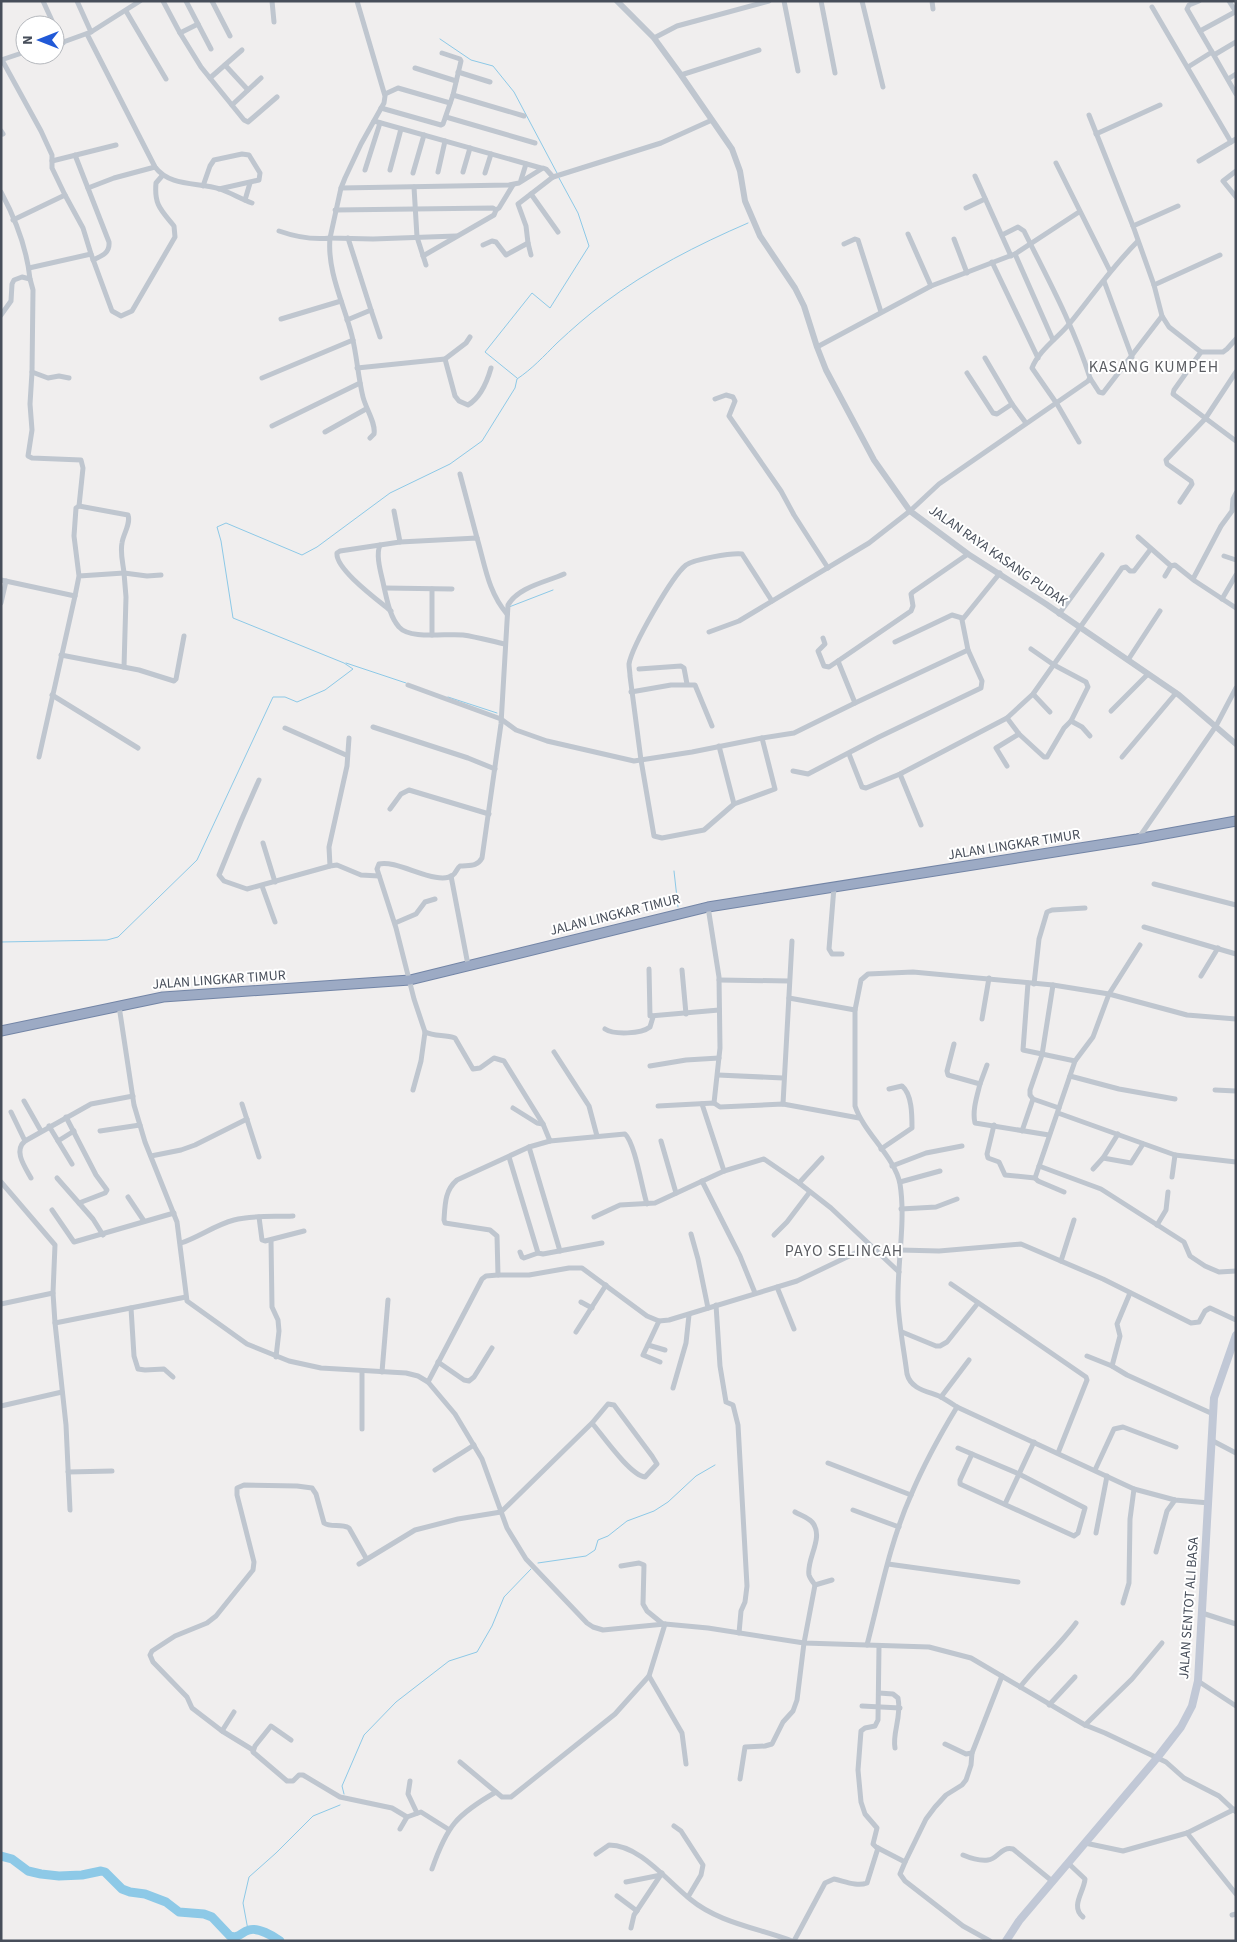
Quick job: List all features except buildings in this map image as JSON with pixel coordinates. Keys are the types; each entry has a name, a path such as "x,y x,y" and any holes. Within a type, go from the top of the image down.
{"highway":[{"name":"JALAN LINGKAR TIMUR","path":"1,1031 163,997 410,980 708,907 1138,839 1236,821"}],"main road":[{"name":"JALAN SENTOT ALI BASA","path":"1006,1941 1019,1921 1052,1881 1158,1758 1181,1727 1192,1706 1198,1682 1214,1398 1236,1335"}],"street":[{"path":"43,1 50,15"},
{"path":"77,1 89,33 155,167 162,176 177,182 218,189 252,203"},
{"path":"65,42 89,33 140,1"},
{"path":"163,1 180,33 210,78 244,120 248,122 276,97"},
{"path":"186,1 211,49"},
{"path":"212,1 230,36"},
{"path":"272,1 274,22"},
{"path":"357,1 385,94 366,170"},
{"name":"JALAN RAYA KASANG PUDAK","path":"617,1 654,38 712,120 735,157 740,171 745,201 760,236 795,288 804,306 826,370 874,460 910,511 968,554 1000,573 1176,693 1236,744"},
{"path":"784,1 798,71"},
{"path":"821,1 835,73"},
{"path":"862,1 883,87"},
{"path":"932,1 932,9"},
{"path":"1199,1 1189,5 1187,9 1236,94"},
{"path":"1200,32 1236,12 1229,1"},
{"path":"654,38 677,26 766,2"},
{"path":"1152,7 1233,140 1199,161"},
{"path":"126,11 166,79"},
{"path":"180,33 198,24"},
{"path":"1188,67 1236,42"},
{"path":"210,78 242,50"},
{"path":"681,75 760,50"},
{"path":"381,108 443,124 453,96 461,61 442,53"},
{"path":"15,55 1,60 41,131 52,155 52,168 83,228 112,312 120,316 132,311 175,237 174,226 161,211 157,202 156,182 162,176"},
{"path":"226,65 248,90"},
{"path":"415,68 456,81"},
{"path":"458,72 490,82"},
{"path":"1228,79 1236,74"},
{"path":"232,104 261,78"},
{"path":"385,94 398,88 450,103"},
{"path":"453,96 524,116"},
{"path":"1096,134 1160,104"},
{"path":"1089,115 1133,226 1154,285 1162,316 1171,329 1201,352 1223,352 1236,340"},
{"path":"446,117 535,142"},
{"path":"531,255 526,226 518,204 531,194 553,178 661,143 712,120"},
{"path":"377,122 546,169 553,178"},
{"path":"370,438 374,434 375,428 366,409 348,320 330,265 330,238 340,188 360,144 377,122"},
{"path":"390,170 401,129"},
{"path":"413,173 424,135"},
{"path":"438,172 445,142"},
{"path":"52,161 116,145"},
{"path":"464,172 470,148"},
{"path":"203,186 214,160 242,154 249,155 260,173 259,180 218,189"},
{"path":"485,173 491,154"},
{"path":"74,155 109,242 108,250 105,254 93,260"},
{"path":"1056,163 1110,272"},
{"path":"521,181 526,164"},
{"path":"88,188 114,178 155,167"},
{"path":"340,188 513,185 541,168"},
{"path":"1236,172 1223,181 1236,197"},
{"path":"975,176 1054,340"},
{"path":"245,200 250,183"},
{"path":"423,256 494,215 513,185"},
{"path":"414,187 418,237 426,264"},
{"path":"1,192 14,220 34,290 30,404 32,430 28,456 32,458 82,460 83,468 79,506 76,508 74,523 79,576 40,757"},
{"path":"531,194 558,232"},
{"path":"14,220 65,195"},
{"path":"966,208 985,199"},
{"path":"1133,226 1178,206"},
{"path":"335,210 493,208 496,210"},
{"path":"817,347 931,286 1013,255 1080,212"},
{"path":"1002,235 1018,227 1021,228 1031,244 1070,323 1090,378 1099,392 1103,393 1162,316"},
{"path":"279,231 294,236 318,239 456,236"},
{"path":"908,234 931,286"},
{"path":"348,238 380,337"},
{"path":"954,239 967,273"},
{"path":"844,244 858,240 882,312"},
{"path":"483,245 496,242 506,255 528,243"},
{"path":"1078,442 1057,404 1032,368 1038,358 1104,282 1110,272 1138,242"},
{"path":"29,268 91,254"},
{"path":"1154,285 1220,255"},
{"path":"992,262 1038,358"},
{"path":"1,315 11,301 14,280 22,277 30,279"},
{"path":"1104,282 1132,357"},
{"path":"281,319 341,301"},
{"path":"348,320 372,310"},
{"path":"357,368 444,359 466,344 470,337"},
{"path":"262,378 353,340"},
{"path":"1230,346 1236,350"},
{"path":"1201,352 1173,394 1236,441"},
{"path":"985,358 1012,404 1026,423"},
{"path":"444,359 455,396 466,405 471,404 476,399 489,377 491,368"},
{"path":"32,372 48,378 59,376 69,378"},
{"path":"1180,502 1192,484 1191,481 1167,464 1166,460 1205,419 1236,372"},
{"path":"967,374 994,413 997,414 1012,404"},
{"path":"709,632 739,621 869,543 910,511 939,484 1026,423 1057,404 1084,385 1090,378"},
{"path":"272,426 360,383"},
{"path":"715,399 726,394 733,398 735,401 730,416 782,491 794,515 828,568"},
{"path":"325,432 366,409"},
{"path":"460,474 495,599 507,614"},
{"path":"1193,580 1221,526 1232,511 1233,499 1236,493"},
{"path":"79,506 117,512 129,516 121,549 126,597 124,667"},
{"path":"394,511 400,542"},
{"path":"1138,537 1150,550 1171,566 1175,565 1193,580 1236,608"},
{"path":"391,611 347,573 337,556 340,551 400,542 477,538"},
{"path":"380,545 378,553 384,588 395,622 405,632 432,635 462,635 505,644"},
{"path":"849,754 864,788 900,774 1007,718 1032,694 1081,628 1122,568 1126,567 1134,571 1150,550"},
{"path":"762,738 775,789 734,804 704,830 662,838 654,836 641,760 629,664 636,646 654,611 681,569 688,564 719,556 742,554 772,601"},
{"path":"824,638 825,644 818,651 824,666 829,667 911,611 913,606 911,594 913,592 968,554"},
{"path":"1059,614 1102,555"},
{"path":"1224,556 1236,560"},
{"path":"1165,576 1171,566"},
{"path":"79,576 124,573 147,576 161,575"},
{"path":"792,771 808,774 878,737 980,688 982,681 968,650 962,618 1000,573"},
{"path":"413,1090 422,1061 425,1032 414,999 395,922 377,867 384,863 430,876 451,876 455,874 460,866 476,865 480,862 490,814 501,719 508,605 511,598 520,592 564,574"},
{"path":"1222,599 1236,575"},
{"path":"1,603 4,580 75,596"},
{"path":"384,588 452,589"},
{"path":"432,589 432,635"},
{"path":"1128,660 1160,611"},
{"path":"895,642 952,615 962,618"},
{"path":"61,655 124,667 175,680 184,636"},
{"path":"1007,718 1019,734 1044,757 1047,757 1064,728 1071,721 1088,685 1031,649"},
{"path":"408,685 501,719 516,730 547,741 623,760 641,760 794,733 968,650"},
{"path":"838,661 855,703"},
{"path":"639,670 682,666 687,684"},
{"path":"1111,711 1148,674"},
{"path":"632,692 665,686 687,684 695,686 712,726"},
{"path":"1138,839 1216,726 1236,688"},
{"path":"1122,757 1176,693"},
{"path":"1032,694 1050,712"},
{"path":"52,695 138,748"},
{"path":"1071,721 1082,727 1090,736"},
{"path":"373,727 468,758 495,769"},
{"path":"285,728 346,755"},
{"path":"1007,766 996,748 1019,734"},
{"path":"330,866 329,847 347,766 348,738"},
{"path":"719,746 734,804"},
{"path":"900,774 921,825"},
{"path":"260,780 219,875 224,881 247,890 337,865 361,875 379,876"},
{"path":"390,809 401,794 409,790 490,814"},
{"path":"264,843 275,882"},
{"path":"451,876 468,965"},
{"path":"1154,884 1236,904"},
{"path":"262,886 275,922"},
{"path":"834,886 829,950 832,954 842,954"},
{"path":"395,922 416,914 425,902 435,900"},
{"path":"708,907 719,980 719,1058 714,1103"},
{"path":"1075,1061 1025,1051 1023,1048 1031,984 1039,939 1047,912 1085,908"},
{"path":"1144,927 1236,954"},
{"path":"783,1104 792,941"},
{"path":"1035,1178 1075,1061 1096,1032 1109,994 1140,945"},
{"path":"1201,976 1218,948"},
{"path":"649,969 650,1015 653,1017"},
{"path":"682,970 686,1014"},
{"path":"1209,1503 1175,1500 1134,1488 957,1407 910,1382 907,1374 898,1302 900,1182 892,1166 859,1118 854,1101 855,1010 861,980 868,974 913,972 1053,985 1109,994 1187,1015 1236,1019"},
{"path":"982,1019 990,978"},
{"path":"719,980 789,981"},
{"path":"1053,985 1042,1055 1030,1090 1030,1095 1033,1099 1058,1111 1175,1155 1236,1162"},
{"path":"789,998 855,1010"},
{"path":"119,1006 132,1096 151,1156 174,1213 181,1243 186,1297 190,1306 222,1325 242,1342 276,1357 321,1368 406,1373 418,1376 428,1382 455,1414 482,1459 507,1528 526,1559 587,1624 603,1630 664,1624 804,1643 929,1647 971,1658 1085,1725 1166,1762 1189,1781 1219,1796 1235,1811 1187,1833 1123,1851 1085,1843"},
{"path":"653,1017 719,1010"},
{"path":"605,1029 612,1033 643,1030 650,1027 653,1017"},
{"path":"425,1032 435,1036 455,1038 473,1069 480,1068 494,1058 504,1061 542,1124 550,1141"},
{"path":"954,1044 947,1071 948,1075 980,1084"},
{"path":"554,1052 589,1106 597,1136"},
{"path":"650,1066 686,1060 719,1058"},
{"path":"986,1066 976,1101 974,1121 977,1124 994,1125 1049,1136"},
{"path":"718,1075 783,1078"},
{"path":"1070,1076 1119,1089 1175,1099"},
{"path":"881,1149 912,1128 909,1099 905,1088 902,1086 889,1089"},
{"path":"1215,1090 1236,1091"},
{"path":"31,1178 21,1159 20,1148 25,1141 90,1104 132,1096"},
{"path":"1022,1131 1033,1099"},
{"path":"24,1101 42,1131"},
{"path":"658,1106 714,1103 720,1107 783,1104 859,1118"},
{"path":"242,1104 259,1157"},
{"path":"702,1104 724,1171"},
{"path":"513,1108 537,1123 542,1124"},
{"path":"11,1112 25,1141"},
{"path":"66,1117 96,1175 108,1190 105,1193 79,1203"},
{"path":"151,1156 195,1146 247,1119"},
{"path":"100,1130 140,1125"},
{"path":"994,1125 987,1154 988,1158 999,1162 1005,1174 1035,1178 1064,1192"},
{"path":"49,1126 72,1164"},
{"path":"58,1141 74,1132"},
{"path":"498,1275 498,1242 494,1232 448,1224 444,1220 447,1191 457,1180 530,1147 550,1141 621,1134 628,1136 647,1204"},
{"path":"1093,1169 1103,1158 1118,1134"},
{"path":"661,1141 676,1193"},
{"path":"1103,1158 1129,1164 1143,1144"},
{"path":"892,1166 926,1153 962,1146"},
{"path":"530,1147 560,1251"},
{"path":"1172,1177 1175,1155"},
{"path":"509,1157 538,1253"},
{"path":"799,1183 822,1158"},
{"path":"594,1217 620,1205 656,1203 724,1171 764,1159 831,1208 899,1272"},
{"path":"1039,1166 1101,1189 1184,1242 1190,1256 1205,1266 1219,1272 1236,1271"},
{"path":"900,1182 940,1170"},
{"path":"57,1178 93,1219 103,1234"},
{"path":"702,1180 740,1256 754,1293"},
{"path":"1,1182 55,1245 53,1293 70,1510"},
{"path":"774,1235 788,1222 809,1192"},
{"path":"1157,1225 1166,1210 1168,1192"},
{"path":"128,1197 144,1221"},
{"path":"901,1209 936,1207 956,1199"},
{"path":"52,1210 74,1242 174,1213"},
{"path":"181,1243 233,1220 293,1216"},
{"path":"259,1218 262,1240 265,1241 304,1231"},
{"path":"1061,1261 1074,1220"},
{"path":"691,1234 708,1308"},
{"path":"271,1240 272,1307 278,1320 279,1331 276,1357"},
{"path":"520,1252 524,1258 538,1253 543,1254 602,1243"},
{"path":"900,1250 940,1251 1021,1244 1192,1323 1199,1322 1210,1308 1236,1320"},
{"path":"428,1382 482,1279 486,1276 529,1275 569,1268 582,1268 647,1316 659,1321 689,1315 777,1287 817,1272 870,1246"},
{"path":"951,1284 1086,1377 1087,1380 1058,1453"},
{"path":"576,1332 606,1285"},
{"path":"777,1287 794,1329"},
{"path":"1,1304 53,1293"},
{"path":"1112,1366 1120,1336 1118,1324 1130,1293"},
{"path":"55,1323 186,1297"},
{"path":"382,1372 388,1300"},
{"path":"581,1302 592,1308"},
{"path":"902,1332 940,1346 947,1342 978,1303"},
{"path":"716,1305 720,1366 726,1402 733,1405 738,1425 747,1586 746,1602 741,1611 739,1633"},
{"path":"131,1308 134,1356 138,1368 143,1370 164,1369 173,1377"},
{"path":"673,1388 686,1343 689,1315"},
{"path":"659,1321 643,1355 660,1362"},
{"path":"648,1345 665,1350"},
{"path":"438,1362 464,1380 469,1381 474,1378 492,1348"},
{"path":"1087,1356 1213,1414"},
{"path":"941,1397 969,1360"},
{"path":"362,1371 362,1429"},
{"path":"1,1406 62,1392"},
{"path":"359,1564 415,1530 458,1519 501,1512 592,1423 606,1405 612,1404 656,1462 654,1468 645,1477 640,1476 592,1423"},
{"path":"867,1646 888,1564 910,1495 932,1450 957,1407"},
{"path":"1095,1470 1114,1429 1118,1427 1123,1427 1176,1447"},
{"path":"1212,1441 1236,1453"},
{"path":"1005,1504 1034,1442"},
{"path":"435,1470 474,1446"},
{"path":"958,1448 1019,1474 1085,1508 1078,1533 1074,1536 959,1482 972,1454"},
{"path":"828,1463 910,1495"},
{"path":"68,1472 112,1471"},
{"path":"1096,1533 1107,1476"},
{"path":"366,1558 349,1528 341,1525 328,1526 324,1523 316,1494 312,1488 244,1485 238,1488 237,1495 254,1562 253,1570 216,1616 207,1622 174,1636 152,1651 150,1655 153,1662 187,1697 192,1708 222,1731 253,1750 256,1755 287,1781 293,1781 299,1775 303,1775 340,1797 392,1808 408,1817"},
{"path":"1123,1603 1130,1583 1130,1519 1134,1488"},
{"path":"1156,1552 1167,1511 1175,1500"},
{"path":"854,1510 899,1527"},
{"path":"740,1779 745,1747 772,1744 783,1722 793,1711 797,1700 804,1643 815,1585 809,1576 809,1570 815,1546 815,1528 807,1518 795,1512"},
{"path":"621,1566 638,1563 644,1565 643,1604 647,1611 664,1624"},
{"path":"888,1564 1018,1582"},
{"path":"815,1585 832,1580"},
{"path":"1202,1613 1236,1624"},
{"path":"1020,1687 1039,1663 1060,1644 1076,1623"},
{"path":"460,1762 505,1798 514,1794 615,1714 649,1676 664,1624"},
{"path":"1085,1725 1132,1679 1162,1643"},
{"path":"879,1646 879,1707 877,1724 861,1731 858,1770 862,1809 877,1826 873,1844 905,1862"},
{"path":"649,1676 682,1733 686,1764"},
{"path":"990,1941 963,1926 905,1881 900,1874 926,1819 946,1795 962,1785 966,1780 971,1765 972,1753 1002,1676"},
{"path":"1050,1705 1075,1677"},
{"path":"1198,1682 1236,1706"},
{"path":"879,1693 896,1695 900,1708 894,1739 895,1748"},
{"path":"862,1706 900,1708"},
{"path":"222,1731 234,1712"},
{"path":"253,1750 271,1726 291,1740"},
{"path":"945,1744 966,1754 972,1753"},
{"path":"410,1782 408,1794 417,1813"},
{"path":"432,1869 448,1829 470,1807 496,1792"},
{"path":"400,1830 408,1817 422,1812 448,1829"},
{"path":"674,1826 681,1831 703,1864 701,1875 688,1898"},
{"path":"1187,1833 1236,1894"},
{"path":"596,1854 609,1845 624,1848 653,1865 688,1898 718,1916 740,1925 793,1941 826,1883 834,1879 859,1885 867,1883 878,1848"},
{"path":"963,1855 988,1860 1008,1848 1052,1881"},
{"path":"1068,1863 1085,1879 1078,1904 1078,1912 1083,1917"},
{"path":"626,1882 661,1874"},
{"path":"632,1928 632,1917 661,1874"},
{"path":"617,1896 637,1911"}],"waterway":[{"path":"440,39 471,60 493,66 514,92 557,173"},
{"path":"517,378 485,352 532,293 550,308 589,246 578,213 559,178"},
{"path":"1,942 107,940 118,937 197,860 273,697 285,697 297,702 325,690 353,669 344,663 233,618 221,541 217,527 226,523 302,555 317,547 390,493 450,464 482,441 515,388 517,379 533,367 574,327 604,303 673,259 748,223"},
{"path":"509,607 553,590"},
{"path":"346,663 406,683"},
{"path":"448,697 497,713"},
{"path":"674,871 678,907"},
{"path":"538,1563 586,1556 595,1550 598,1540 608,1536 627,1521 654,1511 668,1502 696,1476 715,1465"},
{"path":"344,1794 342,1786 364,1735 396,1702 449,1661 477,1652 492,1626 504,1597 531,1569"},
{"path":"248,1930 243,1903 249,1877 313,1816 340,1805"},
{"path":"1,1856 12,1859 28,1871 41,1874 59,1876 105,1872 122,1889 145,1894 166,1902 179,1912 204,1914 212,1917 230,1936 236,1937 253,1929 280,1941"}],"district":[{"name":"KASANG KUMPEH","path":"1154,367"},
{"name":"PAYO SELINCAH","path":"844,1251"}]}
